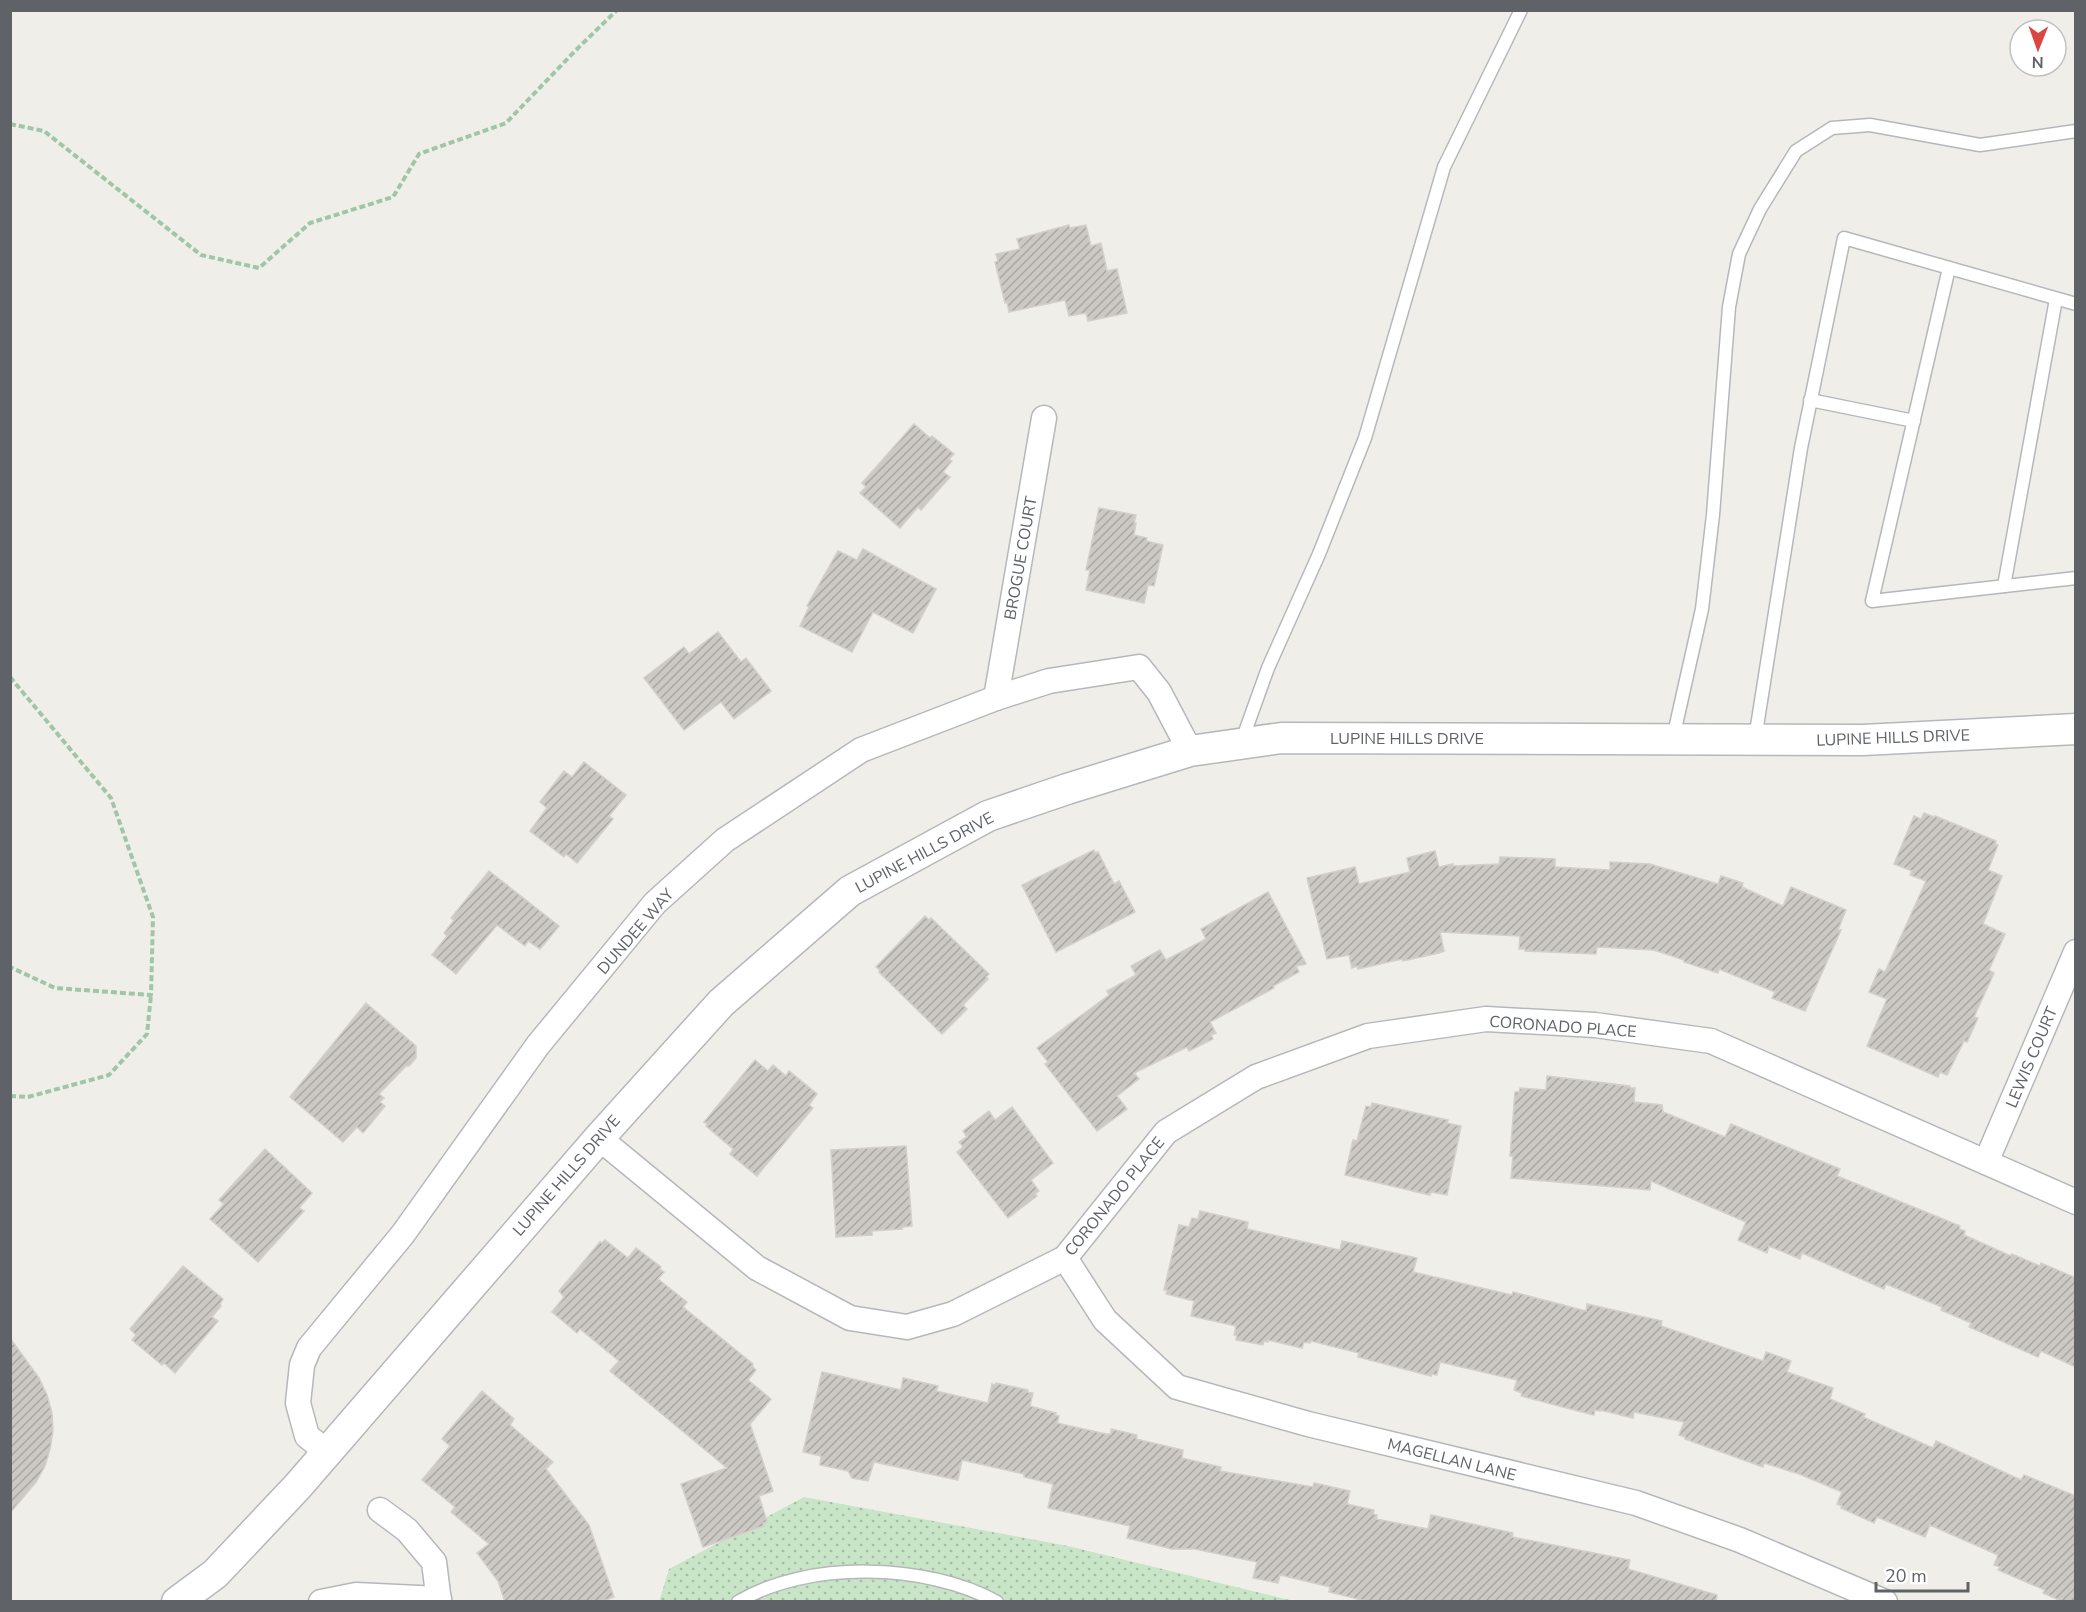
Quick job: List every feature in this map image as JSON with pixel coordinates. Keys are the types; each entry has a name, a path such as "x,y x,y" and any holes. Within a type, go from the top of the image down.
{"street":[{"name":"BROGUE COURT","path":"996,698 1044,418"},
{"name":"DUNDEE WAY","path":"326,1451 307,1436 298,1403 302,1365 309,1348 403,1234 538,1045 655,903 725,840 861,750 996,698 1049,681 1139,667 1159,692 1190,751"},
{"name":"LUPINE HILLS DRIVE","path":"177,1602 215,1574 298,1486 599,1138 721,1003 850,891 988,816 1190,751 1281,738 1863,740 2076,729"},
{"name":"LEWIS COURT","path":"1986,1162 2076,952"},
{"name":"CORONADO PLACE","path":"599,1138 757,1268 850,1318 907,1327 953,1314 1065,1258 1166,1132 1256,1077 1368,1036 1486,1019 1595,1025 1711,1041 2076,1202"},
{"name":"MAGELLAN LANE","path":"1065,1258 1105,1320 1177,1387 1308,1424 1636,1503 1740,1540 1885,1602"},
{"path":"321,1602 356,1595 439,1600 434,1562 407,1530 380,1510"}],"lane":[{"path":"1240,744 1268,668 1319,554 1365,438 1444,167 1521,10"},
{"path":"1673,740 1702,609 1713,515 1729,307 1739,254 1760,209 1796,151 1832,128 1870,125 1980,144 2076,131"},
{"path":"1755,740 1801,448 1844,238 2076,304"},
{"path":"1949,268 1872,601 2076,578"},
{"path":"2004,586 2056,299"},
{"path":"1810,400 1914,421"},
{"path":"738,1602 758,1591 790,1580 831,1574 876,1572 908,1574 945,1581 965,1587 997,1602"}],"path":[{"path":"10,124 45,131 201,255 259,268 310,223 393,197 419,154 506,123 574,51 617,10"},
{"path":"10,677 111,798 153,917 151,995 147,1034 109,1075 28,1096 10,1096"},
{"path":"10,967 55,988 151,995"}],"green space":[{"path":"804,1497 1068,1546 1294,1601 659,1602 669,1569"}],"building":[{"path":"1069,225 1070,228 1086,225 1091,246 1101,243 1107,271 1117,269 1127,313 1088,321 1086,313 1069,316 1065,300 1009,312 995,262 998,261 996,254 1020,249 1017,239"},
{"path":"914,424 954,454 949,459 952,461 943,472 950,477 921,510 918,507 900,528 860,493 866,487 862,483"},
{"path":"1099,508 1136,515 1134,535 1163,545 1154,586 1148,585 1144,603 1086,590 1090,570 1086,570"},
{"path":"863,549 936,589 913,633 873,612 852,652 800,626 809,607 807,606 838,551 857,560"},
{"path":"718,632 741,662 746,658 771,691 734,719 721,702 684,730 644,678 684,647 689,654"},
{"path":"584,762 626,795 609,816 613,819 577,863 566,854 564,857 530,831 547,808 540,802 564,771 572,777"},
{"path":"1924,813 1996,841 1995,844 1998,845 1988,870 2002,876 1983,924 2005,934 1989,970 1994,973 1974,1017 1978,1018 1967,1042 1964,1041 1947,1075 1940,1072 1938,1077 1867,1046 1887,999 1869,992 1879,969 1885,972 1926,881 1910,875 1912,871 1894,864 1914,816 1921,819"},
{"path":"1094,850 1095,853 1098,852 1114,884 1119,881 1135,912 1056,952 1022,885"},
{"path":"1435,851 1439,867 1453,864 1453,866 1499,864 1500,857 1555,859 1555,867 1610,870 1610,862 1650,864 1718,884 1721,876 1743,883 1742,887 1783,906 1791,887 1846,910 1838,930 1841,930 1805,1011 1772,998 1775,992 1719,969 1718,973 1654,950 1597,947 1596,954 1525,951 1525,949 1519,949 1520,936 1440,932 1444,951 1439,953 1358,969 1357,966 1352,968 1349,955 1327,959 1307,878 1355,867 1359,884 1410,872 1407,858"},
{"path":"489,871 559,926 540,949 528,941 525,946 497,925 456,974 432,955 447,936 444,933 454,920 451,918"},
{"path":"1268,892 1306,964 1296,966 1299,972 1273,986 1274,988 1210,1022 1216,1033 1211,1035 1213,1039 1189,1051 1187,1047 1134,1073 1139,1079 1117,1096 1127,1109 1097,1131 1045,1064 1048,1062 1037,1048 1109,995 1107,991 1136,975 1131,966 1160,950 1166,960 1206,939 1201,929"},
{"path":"925,916 929,920 931,918 989,974 986,977 988,979 963,1005 967,1009 942,1034 876,967"},
{"path":"366,1003 416,1046 416,1058 379,1094 384,1098 380,1102 385,1106 363,1133 357,1127 343,1142 290,1097"},
{"path":"755,1060 768,1071 773,1065 786,1076 789,1071 817,1094 809,1105 813,1108 757,1176 730,1154 733,1149 704,1122"},
{"path":"1547,1076 1630,1086 1630,1088 1635,1088 1634,1102 1662,1105 1663,1112 1725,1137 1731,1124 1840,1169 1837,1176 1960,1226 1959,1229 1965,1231 1964,1235 2011,1256 2012,1254 2040,1266 2041,1263 2076,1278 2076,1367 2041,1351 2038,1357 1969,1327 1971,1323 1941,1310 1942,1307 1886,1284 1884,1289 1802,1253 1800,1259 1769,1246 1767,1253 1738,1240 1746,1222 1651,1181 1650,1190 1511,1178 1513,1156 1510,1156 1515,1092 1519,1092 1520,1088 1546,1090"},
{"path":"1372,1103 1448,1120 1447,1123 1461,1126 1447,1195 1431,1192 1430,1195 1345,1175 1353,1140 1357,1141 1366,1106 1371,1107"},
{"path":"1012,1107 1053,1163 1031,1180 1039,1191 1035,1194 1037,1196 1008,1218 957,1152 963,1147 959,1142 967,1137 963,1131 989,1111 995,1120"},
{"path":"906,1146 912,1226 872,1231 872,1235 836,1237 831,1150"},
{"path":"265,1149 312,1193 299,1208 304,1211 258,1262 210,1219 224,1204 219,1200"},
{"path":"1200,1211 1248,1222 1247,1229 1340,1250 1342,1241 1417,1258 1413,1272 1512,1295 1513,1292 1586,1311 1587,1304 1662,1321 1661,1326 1763,1361 1766,1352 1791,1361 1787,1372 1833,1388 1830,1399 1865,1414 1863,1417 1933,1448 1936,1441 2021,1480 2024,1475 2076,1496 2076,1602 2063,1602 2043,1593 2045,1590 1998,1570 2000,1567 1994,1565 1998,1555 1930,1525 1925,1537 1877,1517 1874,1523 1841,1508 1842,1506 1837,1504 1842,1492 1799,1474 1764,1463 1763,1467 1685,1439 1679,1435 1684,1422 1634,1412 1633,1418 1600,1410 1595,1410 1594,1415 1521,1396 1522,1393 1514,1390 1517,1380 1440,1362 1437,1375 1432,1374 1431,1376 1358,1357 1359,1353 1311,1341 1310,1343 1304,1342 1302,1348 1268,1340 1268,1342 1264,1341 1263,1345 1236,1340 1237,1336 1234,1335 1236,1326 1191,1316 1194,1301 1166,1294 1167,1290 1164,1290 1179,1225 1189,1227 1192,1218 1198,1219"},
{"path":"605,1240 628,1258 636,1248 661,1267 660,1269 664,1272 658,1279 687,1302 683,1307 753,1364 756,1370 748,1380 771,1399 750,1424 773,1491 759,1496 767,1522 763,1523 764,1526 703,1547 681,1484 727,1468 610,1371 619,1361 580,1329 577,1333 552,1312 564,1297 559,1291 600,1242"},
{"path":"183,1266 223,1299 221,1306 212,1317 218,1321 175,1373 132,1340 136,1335 130,1329"},
{"path":"10,1338 39,1378 47,1395 52,1413 53,1431 45,1466 36,1482 10,1513"},
{"path":"822,1372 901,1390 903,1378 938,1386 936,1391 988,1403 992,1384 1028,1390 1027,1392 1033,1393 1030,1406 1056,1413 1055,1415 1059,1416 1057,1423 1106,1434 1111,1434 1111,1429 1137,1435 1136,1439 1183,1450 1182,1458 1221,1467 1220,1471 1313,1487 1314,1483 1350,1491 1347,1504 1374,1510 1373,1514 1377,1515 1376,1519 1428,1529 1431,1515 1513,1533 1512,1537 1630,1560 1628,1569 1717,1595 1716,1602 1370,1602 1329,1592 1330,1587 1280,1575 1278,1583 1253,1578 1257,1562 1195,1549 1172,1549 1127,1538 1130,1526 1048,1508 1053,1484 1024,1477 1024,1474 962,1460 958,1480 874,1462 868,1481 852,1478 848,1471 820,1465 821,1456 803,1452"},
{"path":"482,1391 514,1419 510,1425 553,1462 546,1469 589,1525 614,1597 600,1602 505,1602 498,1581 477,1553 489,1544 451,1512 455,1507 422,1480 450,1446 442,1439"}]}
